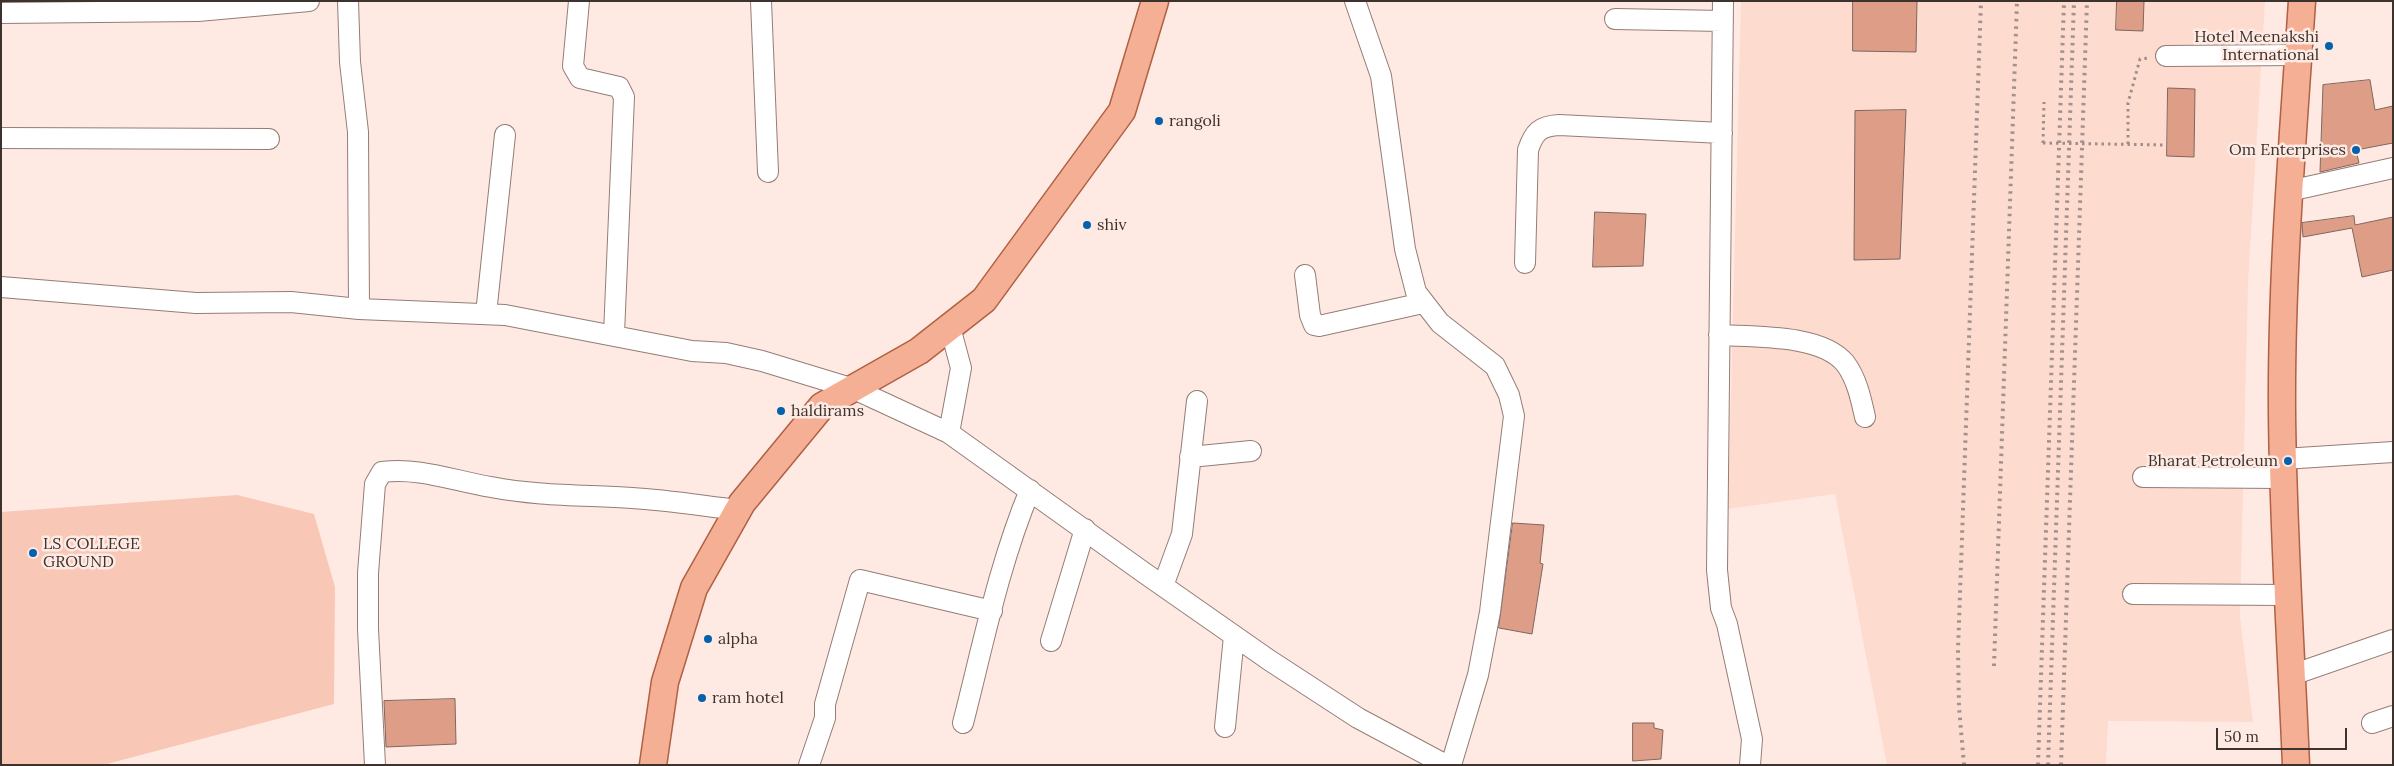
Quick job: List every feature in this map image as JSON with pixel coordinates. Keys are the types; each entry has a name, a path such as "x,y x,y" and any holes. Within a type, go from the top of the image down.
{"main road":[{"path":"653,765 665,682 694,588 738,510 822,406 919,351 984,300 1122,110 1156,1"},
{"path":"2296,765 2282,410 2289,190 2302,1"}],"street":[{"path":"1,13 198,11 309,1"},
{"path":"348,1 350,62 358,132 359,309"},
{"path":"579,1 573,66 580,78 619,87 624,97 614,334"},
{"path":"761,1 768,172"},
{"path":"1355,1 1380,76 1405,249 1416,292 1440,323 1495,366 1509,395 1514,416 1490,612 1478,675 1451,765"},
{"path":"1615,19 1723,11 1717,570 1721,608 1727,624 1752,738 1750,765"},
{"path":"2166,56 2298,55"},
{"path":"1526,263 1528,150 1532,138 1538,130 1547,126 1559,125 1722,133"},
{"path":"486,314 505,135"},
{"path":"1,138 269,139"},
{"path":"2289,190 2393,168"},
{"path":"1305,275 1310,315 1314,325 1319,326 1423,303"},
{"path":"1,287 196,303 291,302 359,309 505,315 614,334 652,344 692,351 726,353 762,361 854,389 949,433 1234,636 1421,759 1446,765"},
{"path":"949,433 961,368 950,327"},
{"path":"1719,335 1788,340 1815,345 1831,351 1844,362 1854,379 1865,417"},
{"path":"1163,586 1182,534 1197,401"},
{"path":"1190,457 1250,451"},
{"path":"2143,478 2283,469 2393,452"},
{"path":"375,765 368,573 375,484 382,472 396,470 426,473 491,487 547,494 633,498 738,510"},
{"path":"963,723 1016,524 1030,490"},
{"path":"1052,641 1084,529"},
{"path":"809,765 825,718 825,704 860,580 992,611"},
{"path":"2133,594 2288,595"},
{"path":"1225,727 1234,636"},
{"path":"2292,675 2393,640"},
{"path":"2372,723 2393,716"}],"path":[{"path":"2128,144 2128,103 2140,59 2166,56"},
{"path":"2044,102 2043,143 2167,145"}],"shaded area":[{"path":"1741,1 2265,1 2248,284 2240,617 2253,722 2108,721 2106,765 1887,765 1835,494 1728,509"},
{"path":"237,495 314,514 335,587 334,704 103,765 1,765 1,512"}],"building":[{"path":"1853,1 1917,1 1916,52 1853,51"},
{"path":"2117,1 2144,1 2143,31 2116,30"},
{"path":"2370,80 2375,110 2393,106 2393,143 2356,150 2359,163 2320,172 2323,85"},
{"path":"2168,88 2195,89 2194,157 2167,156"},
{"path":"1906,110 1900,259 1854,260 1855,111"},
{"path":"1595,212 1646,214 1643,266 1593,267"},
{"path":"2354,216 2355,225 2393,217 2393,270 2362,277 2352,228 2303,237 2302,223"},
{"path":"1513,523 1544,525 1540,563 1543,564 1532,634 1499,628"},
{"path":"455,699 456,744 386,747 384,701"},
{"path":"1633,723 1654,723 1654,728 1663,730 1661,759 1633,761"}],"railway":[{"path":"1964,765 1959,707 1958,650 1981,1"},
{"path":"1994,666 2017,1"},
{"path":"2038,765 2064,1"},
{"path":"2048,765 2074,1"},
{"path":"2061,765 2087,1"}],"place":[{"name":"Hotel Meenakshi International","path":"2329,46"},
{"name":"rangoli","path":"1159,121"},
{"name":"Om Enterprises","path":"2356,150"},
{"name":"shiv","path":"1087,225"},
{"name":"haldirams","path":"781,411"},
{"name":"Bharat Petroleum","path":"2288,461"},
{"name":"LS COLLEGE GROUND","path":"33,553"},
{"name":"alpha","path":"708,639"},
{"name":"ram hotel","path":"702,698"}]}
